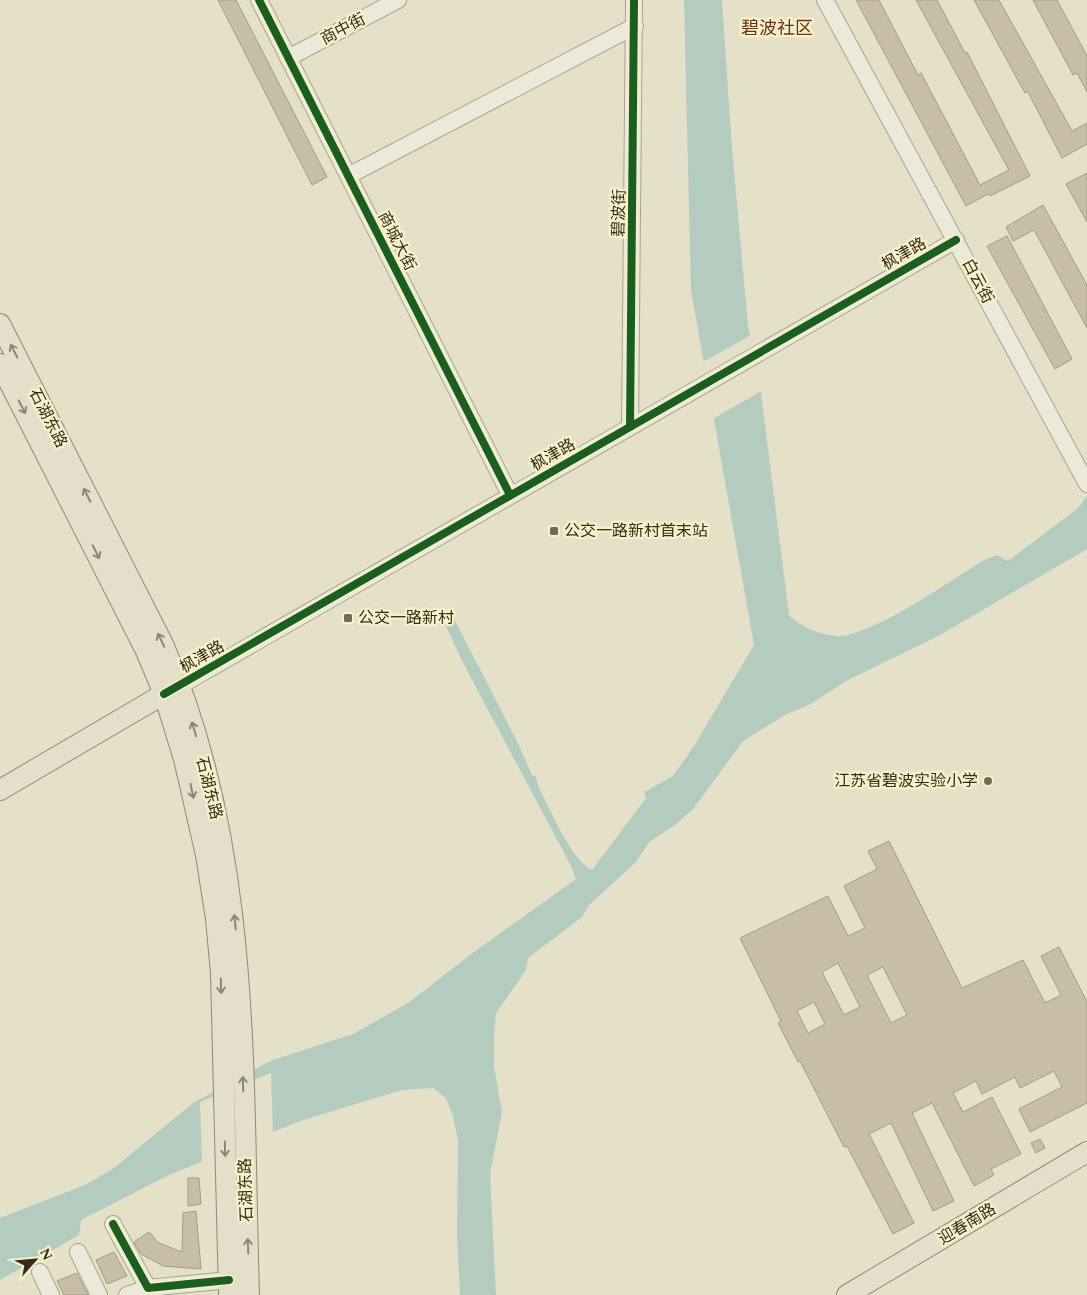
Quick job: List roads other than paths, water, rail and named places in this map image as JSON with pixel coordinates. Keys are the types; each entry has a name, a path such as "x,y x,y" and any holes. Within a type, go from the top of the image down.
{"main road":[{"name":"石湖东路","path":"0,324 163,644 206,856 216,919 221,973 223,1288"},
{"name":"石湖东路","path":"0,364 146,651 172,690 213,800 228,873 240,990 249,1295"},
{"name":"枫津路","path":"0,790 172,690"},
{"name":"迎春南路","path":"847,1295 1087,1152"},
{"name":"迎春南路","path":"873,1295 1087,1168"}],"street":[{"name":"商城大街","path":"259,0 510,495"},
{"name":"商中街","path":"288,58 398,0"},
{"name":"碧波街","path":"630,427 634,0"},
{"name":"白云街","path":"825,0 1087,484"},
{"path":"348,176 635,26"},
{"name":"枫津路","path":"172,690 956,240"},
{"path":"113,1224 148,1292"},
{"path":"78,1252 99,1295"},
{"path":"40,1272 51,1295"},
{"path":"127,1295 223,1288"}],"place":[{"name":"公交一路新村首末站","path":"554,531"},
{"name":"公交一路新村","path":"348,618"},
{"name":"江苏省碧波实验小学","path":"988,781"}],"district":[{"name":"碧波社区","path":"777,28"}]}
